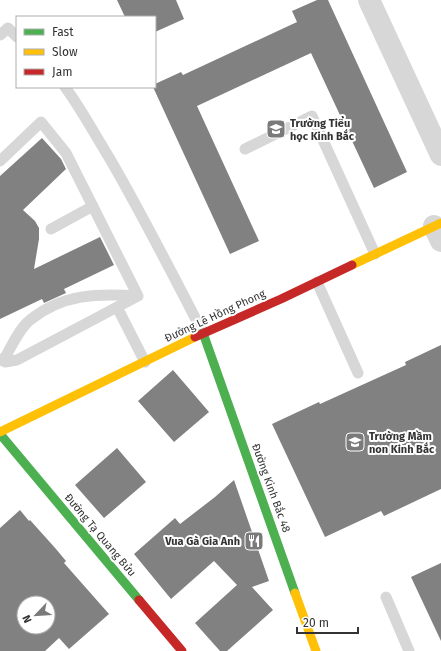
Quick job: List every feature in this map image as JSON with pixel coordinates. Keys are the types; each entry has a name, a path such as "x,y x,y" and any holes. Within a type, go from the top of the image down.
{"street":[{"path":"369,0 441,155"},
{"name":"Đường Lê Hồng Phong","path":"0,433 204,333 375,254 439,230"},
{"name":"Đường Kinh Bắc 48","path":"204,333 316,651"},
{"name":"Đường Tạ Quang Bửu","path":"0,433 182,651"}],"lane":[{"path":"0,35 8,28 16,36"},
{"path":"66,88 77,104 121,178 204,333"},
{"path":"245,149 312,116 375,254"},
{"path":"0,160 41,122 66,153 138,296"},
{"path":"51,229 93,206"},
{"path":"317,282 358,373"},
{"path":"112,294 138,296 17,360 5,362 1,360 17,336 30,321 62,302 75,297 95,295 112,294"},
{"path":"117,307 145,362"},
{"path":"386,598 409,651"}],"building":[{"path":"117,0 176,0 184,19 156,32 156,16 125,16"},
{"path":"317,0 328,0 407,172 374,188 311,53 197,106 259,241 230,254 153,88 156,88 156,84 181,72 183,75 297,22 292,11"},
{"path":"42,138 61,159 66,169 23,210 35,221 39,228 39,239 34,269 100,237 114,265 64,289 66,293 44,303 42,299 0,319 0,176"},
{"path":"441,345 441,489 384,516 381,511 325,537 272,424 406,365 405,362"},
{"path":"173,370 209,412 174,442 138,401"},
{"path":"117,448 146,482 104,518 75,485"},
{"path":"234,480 269,581 252,587 273,610 227,651 220,651 195,623 237,585 214,561 171,599 134,554 175,518 180,524"},
{"path":"20,510 56,549 66,561 64,563 109,614 69,649 59,638 45,651 0,651 0,528"},
{"path":"441,563 441,641 411,577"}],"traffic: fast":[{"path":"203,333 295,593"},
{"path":"0,434 139,600"}],"traffic: slow":[{"path":"352,265 441,223"},
{"path":"0,432 195,337"},
{"path":"295,593 316,651"}],"traffic: jam":[{"path":"195,337 281,299 352,265"},
{"path":"139,600 182,651"}],"place":[{"name":"Trường Tiểu học Kinh Bắc","path":"276,129"},
{"name":"Trường Mầm non Kinh Bắc","path":"355,442"},
{"name":"Vua Gà Gia Anh","path":"254,541"}]}
